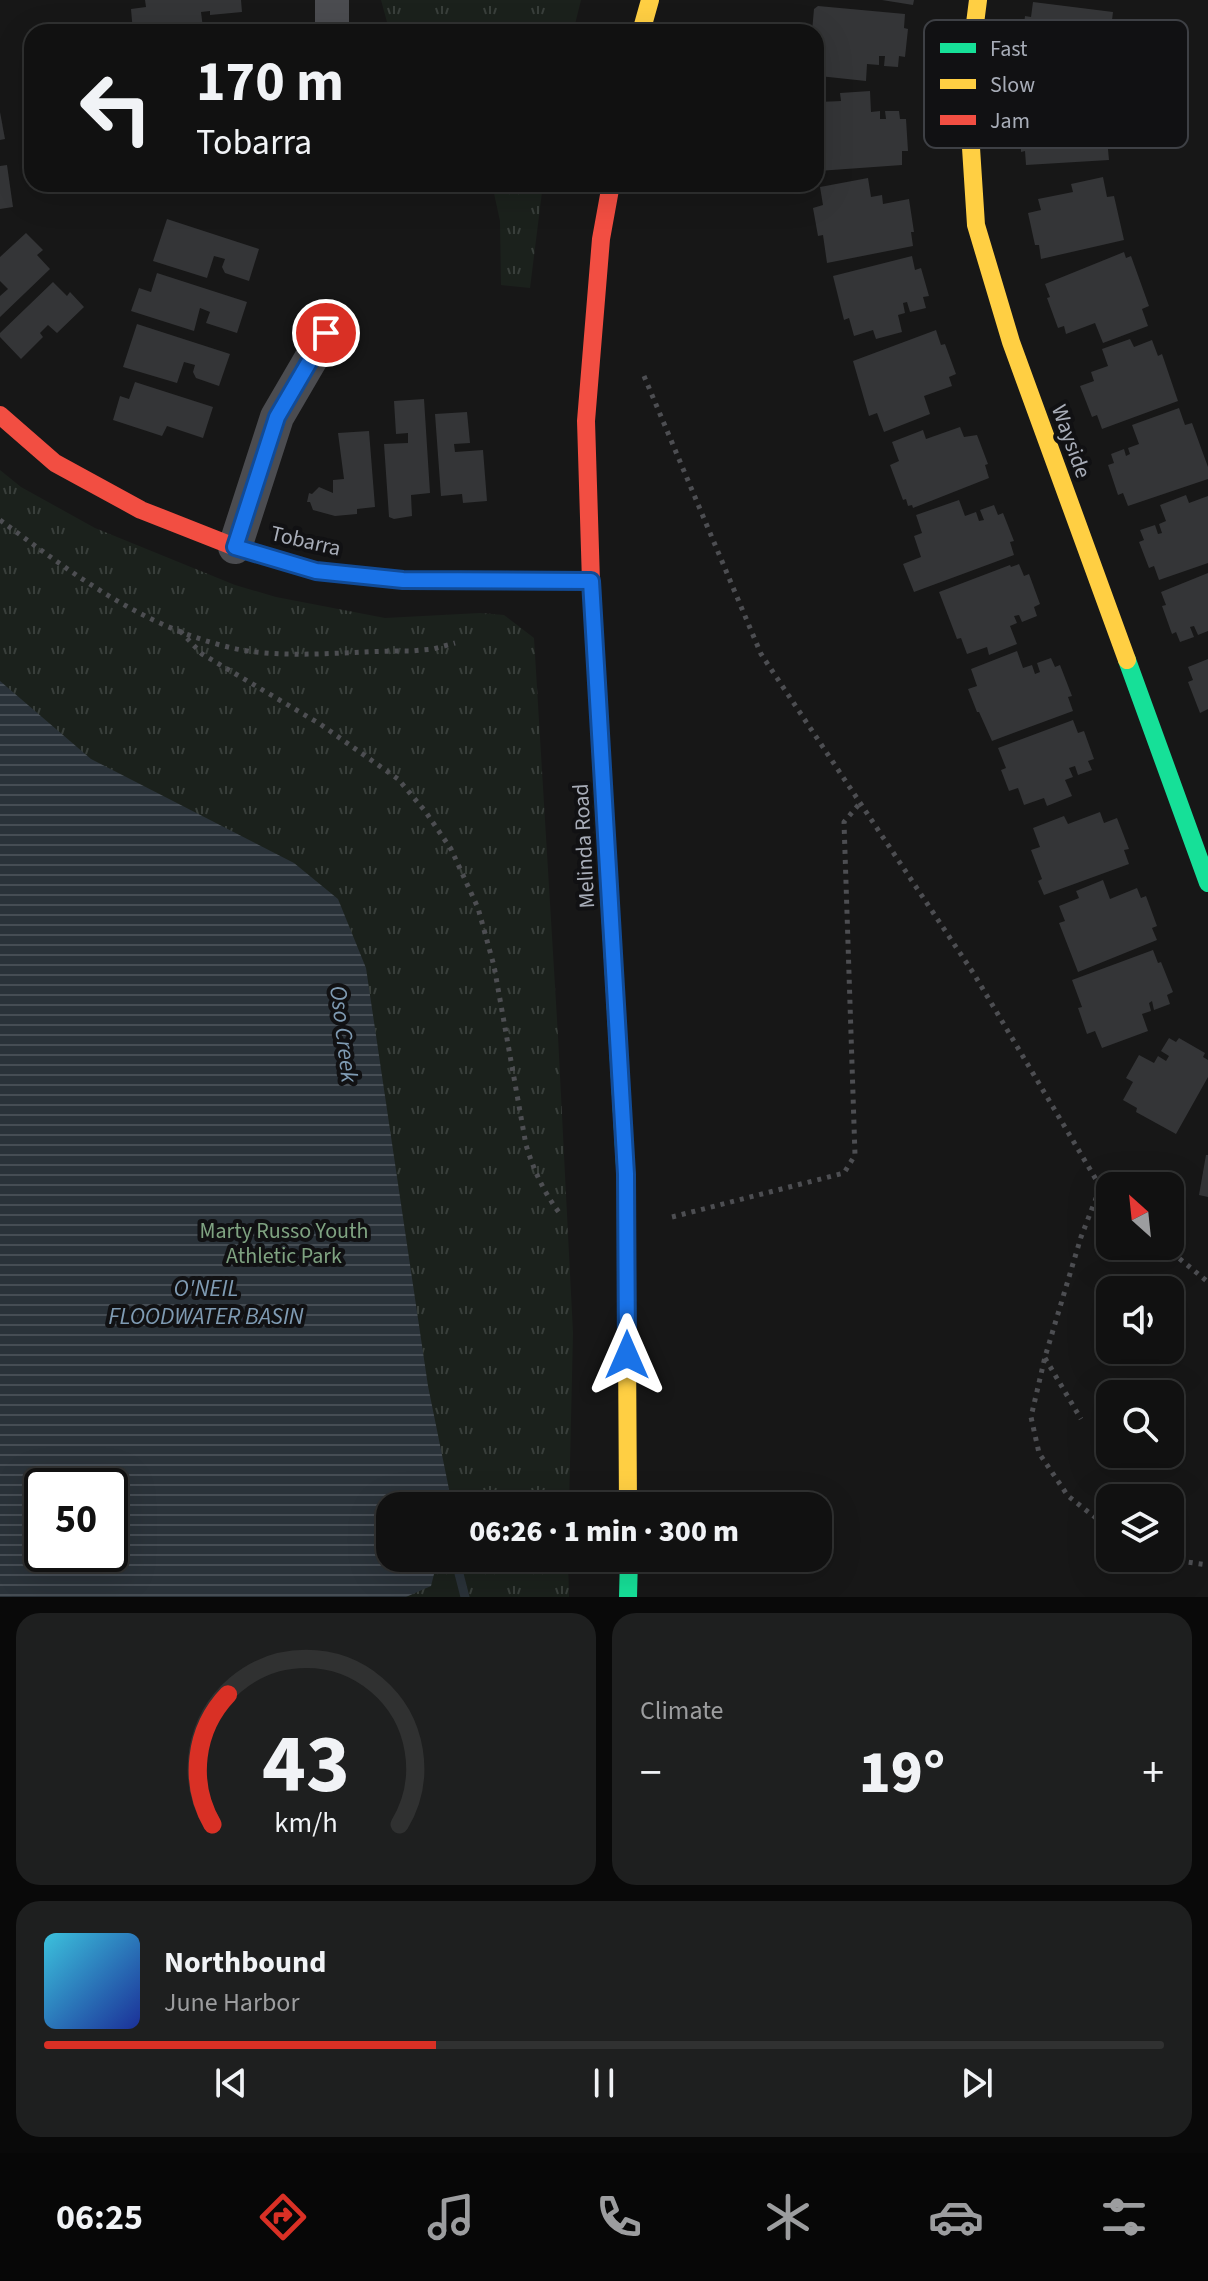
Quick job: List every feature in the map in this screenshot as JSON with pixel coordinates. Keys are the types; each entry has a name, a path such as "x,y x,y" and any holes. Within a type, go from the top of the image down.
{"street":[{"path":"643,24 650,0"},
{"name":"Wayside","path":"975,20 978,0"},
{"name":"Wayside","path":"971,148 976,225 1016,357 1208,883"},
{"name":"Melinda Road","path":"610,192 601,239 586,421 591,581 626,1174 628,1492"},
{"path":"235,547 277,417 326,333"},
{"name":"Tobarra","path":"0,415 55,463 141,510 235,547 316,571 403,580 591,581"},
{"path":"628,1597 629,1572"}],"path":[{"path":"644,376 761,654 974,974 1096,1180"},
{"path":"0,520 121,605 158,624 229,648 277,653 411,651 455,643"},
{"path":"180,631 202,654 320,724 398,779 451,849 478,908 494,966 516,1075 526,1145 546,1196 561,1215"},
{"path":"672,1217 844,1173 855,1155 844,822 860,803"},
{"path":"1096,1198 1045,1357 1031,1417 1039,1453 1068,1496 1096,1518"},
{"path":"1181,1260 1208,1282"},
{"path":"1045,1357 1081,1419"},
{"path":"1184,1562 1208,1565"}],"green space":[{"path":"381,0 581,0 575,24 387,22"},
{"path":"494,192 542,192 530,288 501,285 500,221"},
{"name":"Marty Russo Youth Athletic Park","path":"0,470 21,487 95,528 235,585 276,597 385,618 480,613 504,615 534,638 573,1333 569,1492 376,1492 376,1572 568,1572 569,1597 0,1597"}],"water":[{"name":"O'NEIL FLOODWATER BASIN","path":"0,681 91,759 294,863 338,899 366,968 428,1386 450,1492 376,1492 376,1572 434,1572 431,1586 406,1597 0,1597"}],"building":[{"path":"145,0 241,0 242,12 210,15 210,11 201,12 202,24 132,24 131,9 146,7"},
{"path":"882,0 914,0 913,5"},
{"path":"1033,2 1113,12 1112,20 1024,20 1025,16 1031,17"},
{"path":"818,6 905,14 904,28 908,29 905,57 899,56 898,67 884,66 885,56 879,56 879,65 867,64 866,81 824,77 824,24 813,24 814,9"},
{"path":"870,91 871,112 880,111 880,119 886,119 885,111 899,111 900,119 906,119 908,151 902,151 902,165 824,171 824,102 841,101 840,93"},
{"path":"0,112 5,139 0,140"},
{"path":"1021,148 1108,148 1109,160 1026,165 1025,151 1021,152"},
{"path":"7,165 13,207 0,209 0,166"},
{"path":"1103,177 1107,197 1114,196 1124,240 1041,259 1028,213 1041,210 1038,199 1073,192 1071,184"},
{"path":"868,178 871,197 882,195 883,204 909,199 913,246 827,263 823,235 818,236 813,208 823,205 821,192 824,192 824,186"},
{"path":"167,219 259,249 249,281 225,273 222,267 225,259 214,256 207,278 153,261"},
{"path":"26,233 43,250 37,255 50,269 0,317 0,296 8,289 0,281 0,257"},
{"path":"1124,252 1126,258 1131,256 1149,306 1142,309 1148,326 1103,343 1095,323 1066,334 1064,326 1058,328 1045,284"},
{"path":"912,256 915,270 921,268 929,296 923,297 926,308 910,312 907,302 903,303 905,313 898,315 902,332 876,339 873,330 854,336 849,318 844,320 833,276"},
{"path":"157,273 247,302 237,333 206,323 210,312 200,308 194,331 131,311 139,288 151,292"},
{"path":"53,282 67,296 70,292 84,307 57,333 48,325 40,333 43,337 21,359 0,337 0,333"},
{"path":"137,324 230,354 219,386 196,378 193,372 195,365 184,362 177,383 123,367"},
{"path":"936,330 941,345 945,344 956,374 949,377 952,386 924,396 930,414 884,432 877,413 869,416 853,361"},
{"path":"1130,339 1134,347 1152,340 1158,356 1162,354 1178,401 1102,429 1097,415 1092,417 1080,386 1094,381 1091,372 1108,366 1102,349"},
{"path":"135,382 213,407 203,438 167,426 162,436 113,420 120,396 129,399"},
{"path":"424,399 430,493 411,495 412,516 394,519 389,517 384,444 408,443 408,433 396,434 394,401"},
{"path":"1179,408 1185,425 1192,423 1208,467 1208,479 1128,506 1123,493 1118,495 1108,465 1114,463 1111,454 1124,449 1126,456 1130,454 1128,448 1139,444 1132,425"},
{"path":"467,412 470,443 454,444 455,452 483,450 487,501 463,503 462,494 441,496 435,414"},
{"path":"960,427 964,437 977,435 988,464 985,465 989,478 913,508 912,505 908,506 890,465 899,461 892,442 923,430 926,439"},
{"path":"369,431 375,507 357,509 357,514 335,516 313,510 307,502 309,493 312,494 319,487 333,493 333,480 344,479 338,433"},
{"path":"1186,495 1189,503 1208,496 1208,563 1159,580 1154,566 1149,568 1139,542 1144,540 1140,530 1155,525 1158,534 1162,533 1159,524 1166,521 1160,505"},
{"path":"959,500 965,516 976,512 979,521 984,520 980,510 994,505 998,515 1003,513 1014,541 1010,542 1014,555 914,592 903,564 921,557 914,536 922,533 916,515"},
{"path":"1019,564 1024,576 1029,574 1040,604 1034,607 1037,616 1022,622 1019,615 1014,616 1017,623 1010,626 1017,644 989,655 987,647 967,654 961,638 957,639 939,592"},
{"path":"1208,573 1208,631 1198,635 1194,626 1190,627 1194,637 1180,642 1176,632 1172,634 1162,606 1166,605 1161,592"},
{"path":"1017,651 1023,668 1032,665 1035,674 1040,672 1037,663 1051,658 1055,667 1060,665 1072,696 1068,697 1073,711 992,741 968,689 977,686 971,669"},
{"path":"1208,659 1208,709 1200,713 1188,682 1193,680 1188,667"},
{"path":"1073,720 1078,733 1084,731 1094,759 1088,761 1092,770 1078,775 1075,766 1069,768 1073,777 1065,780 1072,796 1047,806 1044,798 1024,805 1018,788 1009,791 1001,770 1006,768 998,748"},
{"path":"1100,812 1104,823 1117,818 1129,849 1124,850 1129,864 1044,895 1038,881 1042,879 1031,850 1040,847 1033,828 1064,816 1068,824"},
{"path":"1103,880 1110,899 1137,888 1141,898 1146,896 1157,926 1152,928 1157,940 1078,972 1059,923 1065,921 1059,906 1079,898 1076,891"},
{"path":"1153,950 1173,992 1167,995 1170,1004 1154,1010 1152,1001 1149,1003 1151,1011 1142,1014 1148,1031 1102,1048 1095,1031 1087,1034 1078,1008 1082,1007 1072,980"},
{"path":"1169,1038 1176,1042 1179,1038 1205,1053 1203,1057 1208,1060 1208,1077 1176,1134 1136,1112 1137,1108 1123,1100 1133,1082 1126,1078 1139,1055 1154,1063 1158,1056 1166,1061 1169,1056 1161,1051"},
{"path":"1208,1155 1208,1197 1199,1195"}],"waterway":[{"name":"Oso Creek","path":"459,1572 465,1597"}],"traffic: fast":[{"path":"591,582 626,1182"},
{"path":"1127,660 1208,883"},
{"path":"628,1597 629,1572"}],"traffic: slow":[{"path":"643,24 650,0"},
{"path":"975,20 978,0"},
{"path":"971,148 976,225 1011,342 1127,660"},
{"path":"334,573 403,580 591,581"},
{"path":"626,1182 628,1492"}],"traffic: jam":[{"path":"591,582 586,421 601,239 610,192"},
{"path":"0,415 55,463 141,510 235,547 316,571 334,573"}],"route":[{"path":"326,333 277,417 235,547 316,571 403,580 591,581 626,1174 627,1355"}]}
